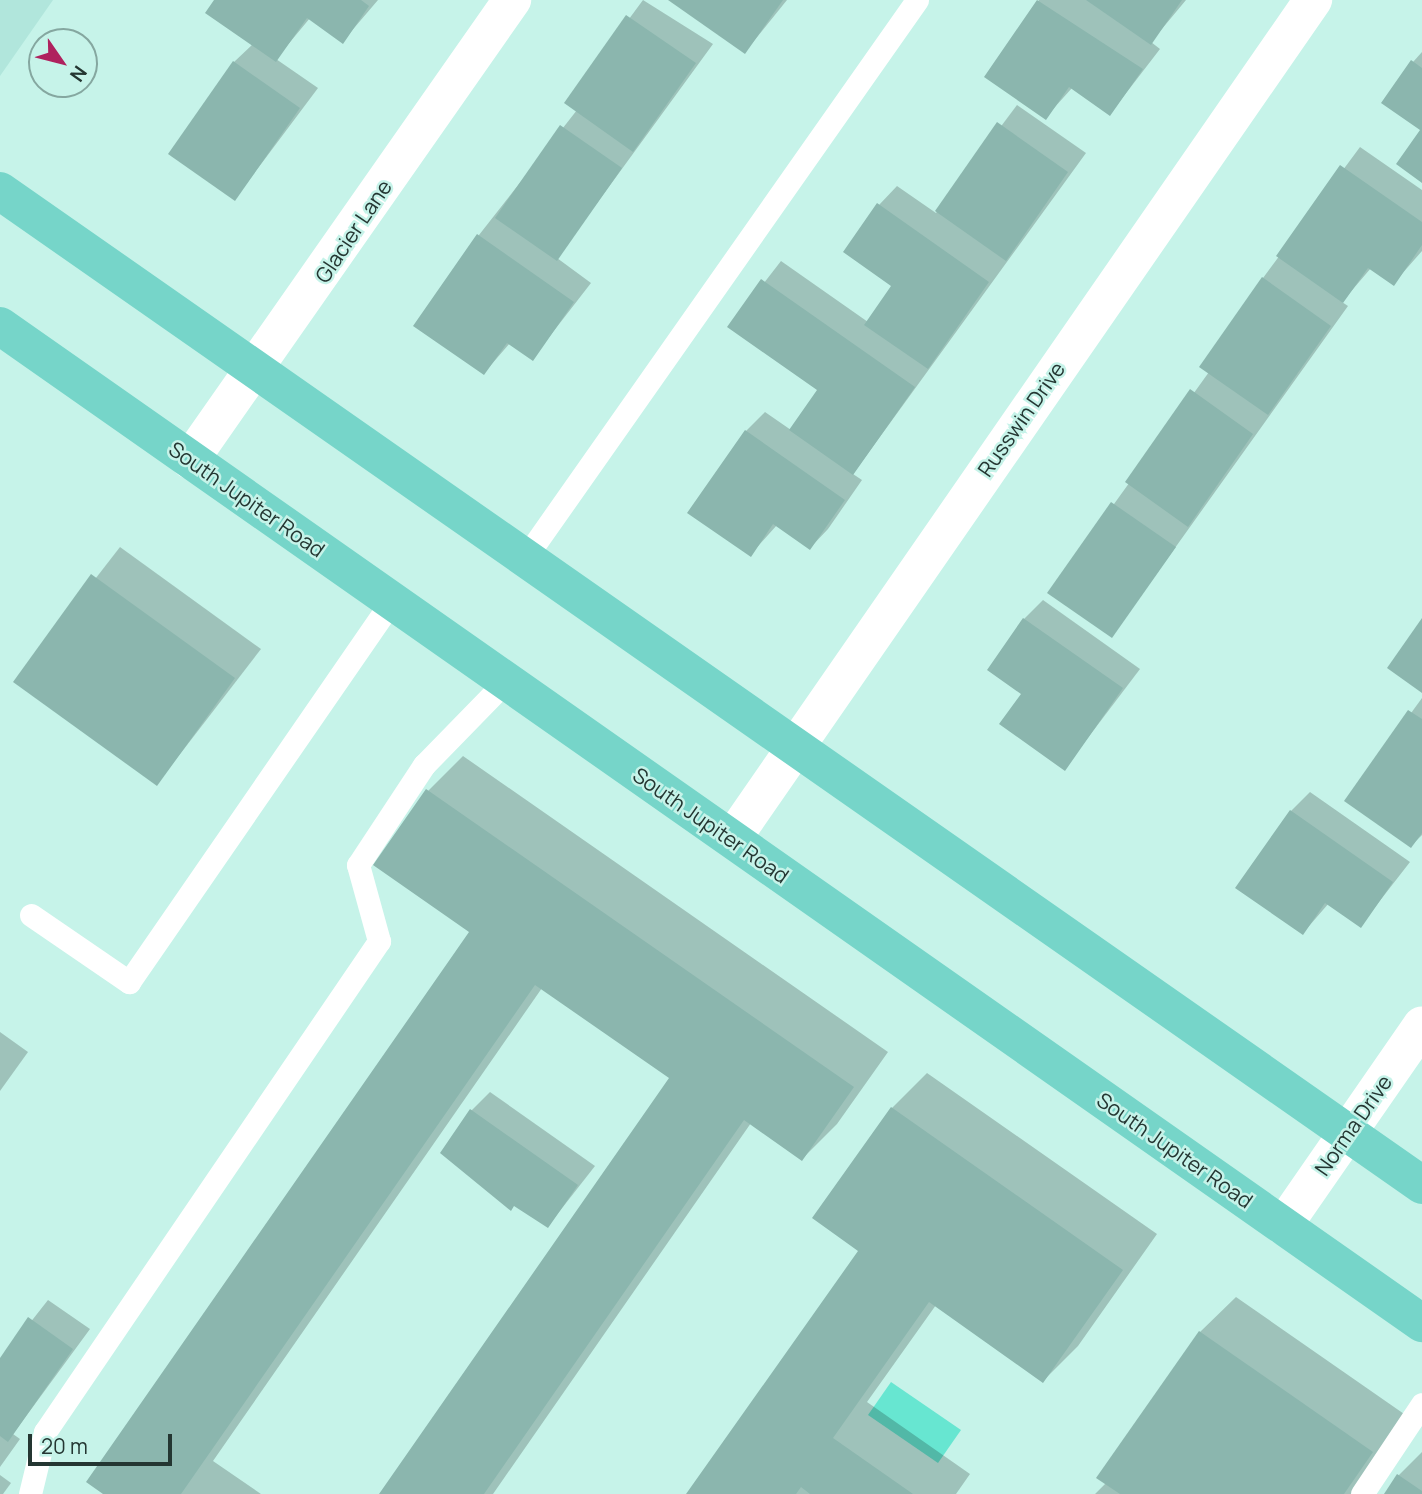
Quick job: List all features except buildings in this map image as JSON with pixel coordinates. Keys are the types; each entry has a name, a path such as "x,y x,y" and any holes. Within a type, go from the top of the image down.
{"main road":[{"path":"0,191 1422,1185"},
{"name":"South Jupiter Road","path":"0,326 1422,1323"}],"street":[{"name":"Glacier Lane","path":"190,460 257,371 512,0"},
{"name":"Russwin Drive","path":"732,839 793,746 1313,0"},
{"name":"Norma Drive","path":"1283,1226 1422,1025"}],"lane":[{"path":"525,558 917,0"},
{"path":"31,915 129,982 392,601"},
{"path":"30,1494 45,1432 379,941 358,865 424,765 506,681"},
{"path":"1362,1494 1422,1404"}],"shaded area":[{"path":"0,0 53,0 33,28 28,28 28,36 0,76"},
{"path":"891,1382 961,1430 938,1463 868,1415"}]}
